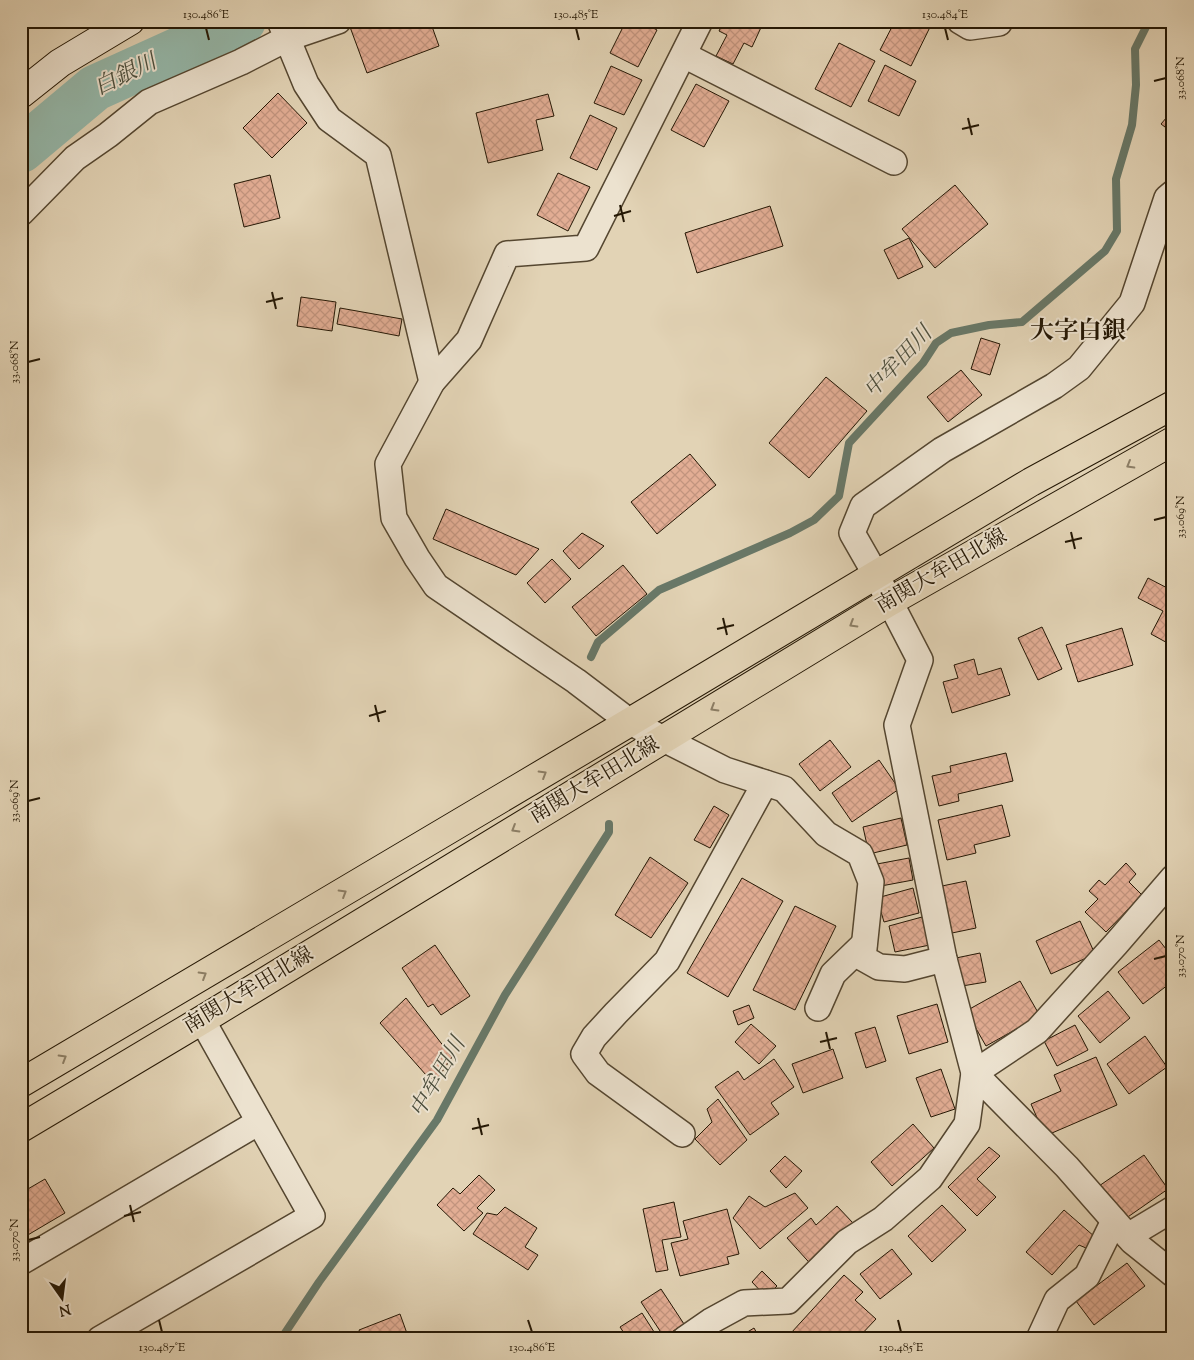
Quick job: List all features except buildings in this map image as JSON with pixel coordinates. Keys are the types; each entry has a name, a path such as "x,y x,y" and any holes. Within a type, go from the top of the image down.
{"main road":[{"name":"南関大牟田北線","path":"21,1083 1031,482 1173,405"},
{"name":"南関大牟田北線","path":"21,1128 889,602 1173,441"}],"street":[{"path":"21,94 60,63 130,21"},
{"path":"21,214 75,158 108,135 149,102 241,62 283,30 338,21"},
{"path":"700,21 586,248 506,254 469,340 432,382 388,464 394,518 436,586 576,681 630,722 725,770 784,790 826,834 860,854 871,882 863,958 879,967 904,969 944,960"},
{"path":"960,21 970,27 999,23 1000,21"},
{"path":"283,30 306,84 329,119 378,155 432,382"},
{"path":"684,56 894,162"},
{"path":"685,1339 711,1321 744,1303 788,1301 846,1242 883,1219 930,1178 967,1124 974,1073 944,960 897,726 920,660 852,533 863,506 942,450 1054,386 1080,368 1132,303 1167,198 1173,193"},
{"path":"682,1134 598,1073 584,1054 600,1031 667,961 765,783"},
{"path":"974,1073 1037,1031 1173,878"},
{"path":"818,1008 833,974 864,944"},
{"path":"100,1339 312,1216 202,1020"},
{"path":"974,1073 1066,1167 1121,1228 1173,1274"},
{"path":"21,1262 259,1122"},
{"path":"1038,1339 1057,1300 1087,1276 1121,1228 1173,1209"}],"waterway":[{"name":"白銀川","path":"21,150 95,88 243,21"},
{"name":"中牟田川","path":"591,657 598,642 659,590 790,533 814,520 839,496 849,443 923,363 936,343 951,333 989,325 1022,322 1105,251 1117,231 1116,179 1132,125 1136,85 1135,49 1149,21"},
{"name":"中牟田川","path":"281,1339 319,1282 437,1120 505,995 609,832 609,824"}],"district":[{"name":"大字白銀","path":"1078,332"}]}
